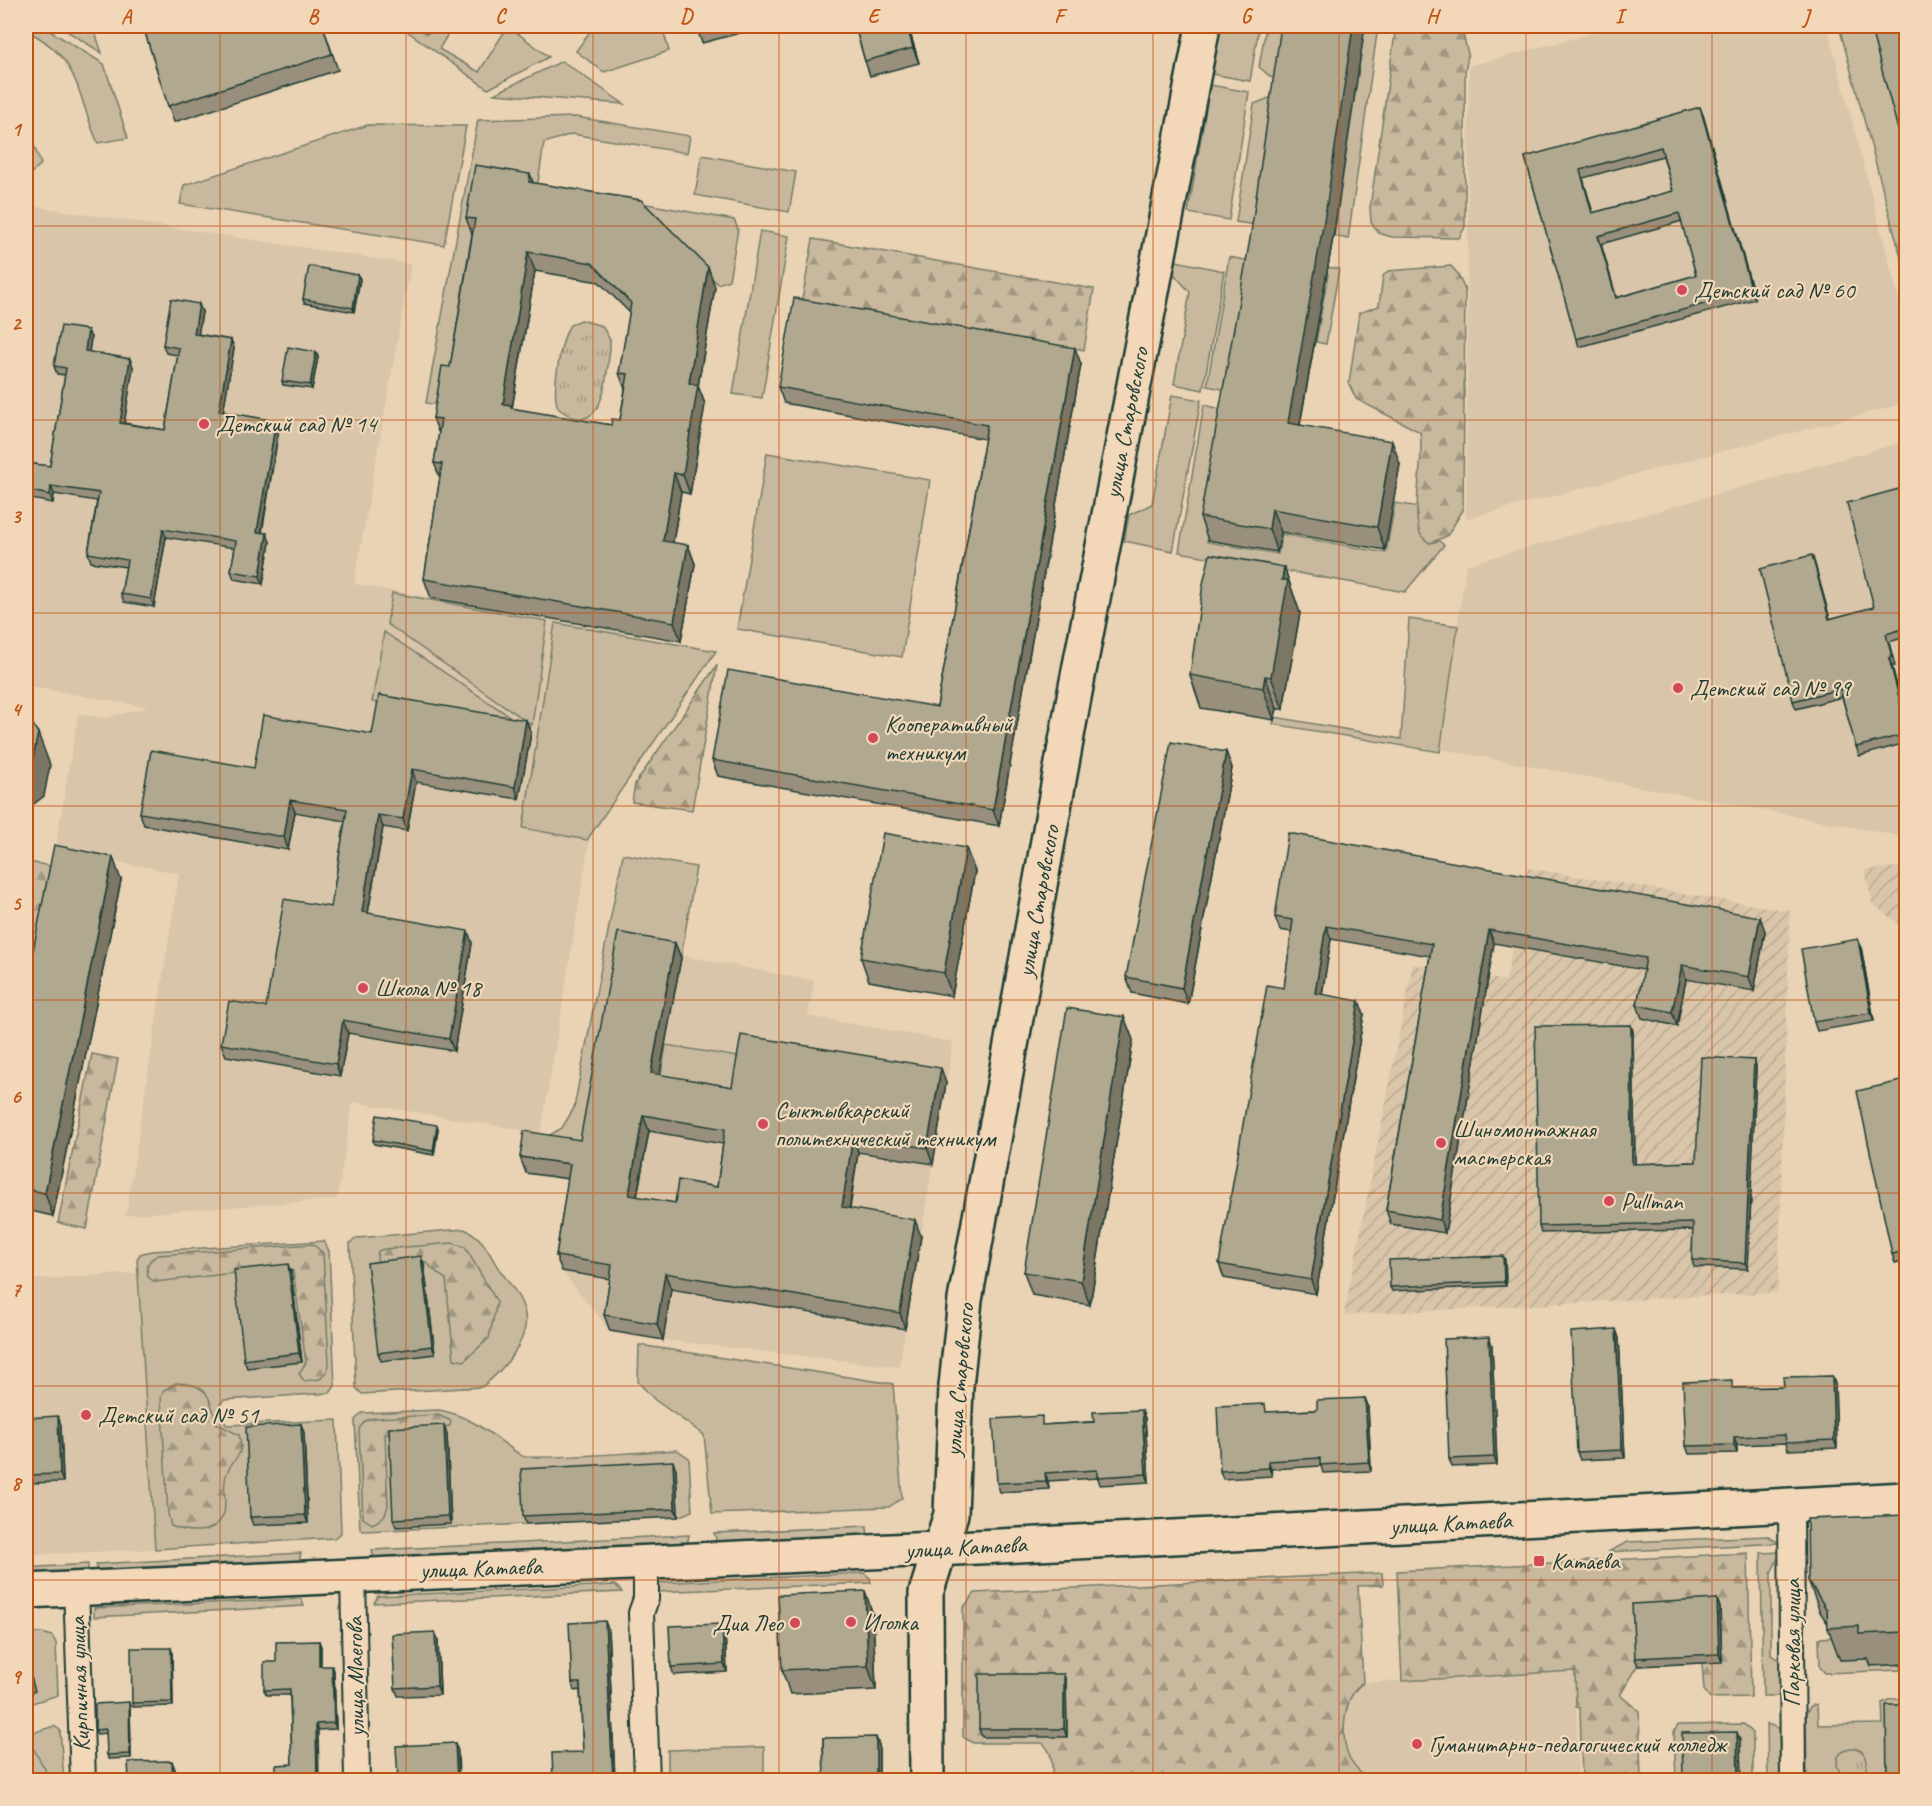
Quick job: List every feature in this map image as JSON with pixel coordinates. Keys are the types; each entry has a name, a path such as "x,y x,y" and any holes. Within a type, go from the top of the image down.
{"street":[{"name":"улица Старовского","path":"927,1780 926,1593 951,1514 956,1386 965,1300 1076,685 1203,26"},
{"name":"улица Катаева","path":"26,1591 353,1574 939,1549 1906,1499"},
{"name":"Парковая улица","path":"1791,1504 1793,1780"},
{"path":"646,1561 646,1599 641,1613 647,1780"},
{"name":"улица Маегова","path":"353,1574 357,1780"},
{"name":"Кирпичная улица","path":"76,1587 82,1780"}],"shaded area":[{"name":"Детский сад № 60","path":"1621,26 1827,26 1906,326 1906,403 1466,519 1469,66"},
{"path":"31,206 411,264 354,584 629,633 589,843 541,1133 353,1102 337,1199 126,1215 179,873 55,851 78,714 106,718 148,707 26,686 26,213"},
{"name":"Детский сад № 99","path":"1906,441 1906,837 1441,749 1466,565"},
{"path":"1906,866 1906,930 1872,903 1865,870"},
{"path":"1527,868 1790,911 1778,1292 1344,1315 1413,964 1506,981"},
{"name":"Сыктывкарский политехнический техникум","path":"618,943 814,981 808,1016 953,1042 899,1367 663,1340 610,1331 562,1271"},
{"name":"Детский сад № 51","path":"137,1273 155,1549 26,1555 26,1280"},
{"name":"Гуманитарно-педагогический колледж","path":"1575,1671 1578,1780 1258,1780 1253,1689"}],"green space":[{"path":"26,26 42,26 104,64 128,138 98,143 75,79 68,66 45,41 26,30"},
{"path":"59,26 93,26 102,53"},
{"path":"400,26 415,26 427,34 434,26 453,26 439,49 479,72 508,26 549,57 488,89"},
{"path":"594,26 662,26 669,51 604,72 576,51"},
{"path":"1219,26 1259,26 1250,81 1212,74"},
{"path":"1266,26 1292,26 1284,80 1272,78 1259,67"},
{"path":"1365,26 1378,26 1348,239 1334,236"},
{"path":"1396,26 1461,26 1468,54 1465,73 1465,227 1459,238 1392,237 1378,233 1371,222 1370,208"},
{"path":"1839,26 1872,26 1906,152 1906,276"},
{"path":"562,61 624,104 494,94"},
{"path":"1210,85 1249,92 1229,220 1188,213"},
{"path":"1269,98 1281,100 1263,226 1236,222 1254,104"},
{"path":"576,117 690,136 687,153 572,134 544,143 537,189 444,406 426,403 478,120"},
{"path":"368,125 466,126 444,245 180,204 184,185"},
{"path":"34,146 41,164 26,178 26,149"},
{"path":"702,155 796,172 789,212 695,195"},
{"path":"614,198 734,220 738,229 729,280 718,284 649,216"},
{"path":"760,231 789,236 762,398 733,394"},
{"path":"813,239 1094,289 1084,350 802,300"},
{"path":"1229,257 1256,262 1233,391 1207,386"},
{"path":"1176,261 1224,271 1203,390 1174,384 1190,292 1173,273"},
{"path":"1451,266 1465,290 1463,510 1447,536 1430,543 1420,533 1417,512 1421,457 1420,432 1356,399 1349,384 1359,313 1379,306 1383,276 1388,271"},
{"path":"1327,267 1339,269 1326,344 1316,342 1328,274 1306,269"},
{"path":"581,320 602,326 610,340 607,375 600,402 594,412 585,418 574,417 559,409 556,392 560,354 567,332 570,325"},
{"path":"1172,395 1201,400 1173,551 1124,541 1129,515 1152,504"},
{"path":"1204,405 1230,411 1207,542 1278,554 1282,534 1386,553 1395,503 1419,507 1420,532 1430,543 1439,541 1444,545 1405,592 1179,552"},
{"path":"767,453 930,480 902,657 737,629"},
{"path":"392,593 547,621 532,725 387,624"},
{"path":"1409,619 1458,626 1440,752 1273,724 1275,717 1401,739"},
{"path":"555,623 716,651 587,840 523,828"},
{"path":"384,632 530,730 372,702"},
{"path":"717,665 692,810 632,802 635,784"},
{"path":"623,854 696,867 681,957 623,946 575,1179 567,1179 549,1169 530,1147 562,1128 574,1108"},
{"path":"28,862 57,867 26,1020 26,873"},
{"path":"666,1045 744,1058 737,1102 659,1088"},
{"path":"92,1054 118,1059 87,1229 58,1223"},
{"path":"464,1229 484,1244 522,1304 526,1321 524,1332 514,1353 482,1387 362,1394 356,1388 350,1243 357,1238"},
{"path":"324,1241 329,1251 335,1386 330,1393 224,1400 220,1404 222,1418 227,1425 337,1420 341,1533 334,1538 155,1549 137,1259 140,1254 151,1251"},
{"path":"452,1243 465,1247 497,1302 489,1338 464,1361 454,1359 446,1279 424,1261 406,1260 382,1265 377,1259 378,1251 384,1249"},
{"path":"313,1244 323,1253 329,1363 327,1372 320,1379 304,1381 299,1374 306,1362 293,1271 286,1267 155,1282 148,1277 148,1264 158,1255"},
{"path":"639,1345 893,1384 902,1498 889,1507 712,1514 704,1435 655,1400 638,1382"},
{"path":"176,1383 194,1385 201,1389 209,1398 216,1423 239,1435 241,1443 239,1453 228,1470 225,1481 224,1513 215,1526 201,1531 171,1526 168,1514 161,1397 164,1390"},
{"path":"439,1410 473,1422 522,1456 569,1457 677,1450 689,1458 692,1511 678,1517 676,1470 526,1524 363,1531 360,1529 355,1420 362,1413"},
{"path":"438,1415 451,1421 450,1426 385,1434 388,1505 383,1517 372,1524 363,1518 360,1427 372,1418"},
{"path":"867,1526 868,1538 718,1545 714,1533"},
{"path":"689,1535 687,1545 374,1560 372,1550"},
{"path":"1768,1536 1779,1543 1608,1552 1628,1542"},
{"path":"1781,1552 1771,1573 1771,1655 1783,1663 1784,1696 1763,1696 1761,1553"},
{"path":"301,1553 299,1562 293,1566 96,1573 96,1564"},
{"path":"1748,1553 1751,1697 1710,1698 1704,1690 1702,1663 1638,1666 1620,1695 1639,1711 1641,1780 1582,1780 1580,1708 1576,1707 1575,1671 1402,1681 1397,1571"},
{"path":"88,1564 88,1572 26,1579 26,1568"},
{"path":"864,1573 870,1578 871,1583 654,1592 658,1583"},
{"path":"1382,1573 1383,1585 1358,1586 1363,1683 1351,1697 1345,1717 1346,1748 1363,1780 1052,1780 1049,1751 1042,1743 973,1743 963,1737 963,1608 975,1593"},
{"path":"615,1585 622,1592 374,1603 378,1596"},
{"path":"301,1599 304,1606 94,1617 94,1608"},
{"path":"42,1633 52,1636 56,1643 58,1695 26,1705 26,1634"},
{"path":"1839,1637 1840,1660 1871,1658 1900,1665 1901,1670 1825,1673 1820,1667 1819,1638"},
{"path":"1891,1699 1906,1699 1906,1728 1895,1780 1807,1780 1806,1713 1811,1706 1817,1704 1818,1725 1883,1724 1882,1703"},
{"path":"1744,1724 1753,1733 1753,1780 1676,1780 1674,1732 1678,1725"},
{"path":"1767,1724 1779,1728 1780,1780 1768,1780"},
{"path":"54,1726 60,1730 64,1780 26,1780 26,1735"},
{"path":"26,1747 33,1748 45,1769 46,1780 26,1780"},
{"path":"764,1747 764,1780 668,1780 668,1750"},
{"path":"1852,1748 1863,1752 1867,1763 1863,1774 1852,1778 1841,1774 1837,1763 1841,1752"}],"building":[{"path":"143,26 323,26 332,54 168,106"},
{"path":"855,26 907,26 913,48 865,61"},
{"path":"1281,26 1353,26 1326,209 1288,423 1392,441 1377,527 1272,509 1269,529 1200,517 1250,239"},
{"path":"1870,26 1906,26 1906,159"},
{"path":"1700,107 1752,291 1576,339 1525,157","holes":["1661,147 1673,191 1592,213 1580,170","1679,213 1696,275 1616,298 1598,236"]},
{"path":"475,165 530,174 529,182 641,200 708,267 689,383 698,385 683,475 674,473 663,541 688,545 674,622 424,579 442,464 434,463 441,419 433,418 442,366 450,367 475,219 466,218","holes":["528,252 592,263 631,303 619,373 628,374 620,420 612,419 611,425 511,408 511,405 503,404"]},
{"path":"309,266 358,275 353,308 303,299"},
{"path":"794,298 1075,348 993,810 712,760 728,670 937,707 979,473 987,425 778,387"},
{"path":"171,299 199,304 194,334 231,340 219,411 276,421 257,532 267,533 260,576 231,571 236,541 163,529 151,599 121,594 127,560 88,553 99,493 51,486 50,495 26,490 26,463 50,466 66,368 54,366 61,326 88,330 85,351 130,359 120,423 165,430 179,348 163,345"},
{"path":"288,347 316,352 310,385 282,381"},
{"path":"1899,489 1906,518 1906,628 1886,634 1906,734 1856,747 1840,689 1793,701 1760,569 1812,555 1829,619 1874,607 1847,503"},
{"path":"1210,554 1284,567 1282,580 1288,580 1271,677 1265,676 1263,688 1190,675 1203,584"},
{"path":"379,695 526,720 515,787 412,769 403,819 378,815 362,912 468,931 449,1039 343,1020 336,1064 221,1044 229,1001 266,1007 284,899 331,907 347,809 290,800 284,837 140,813 151,750 254,768 263,715 372,734"},
{"path":"26,713 38,733 32,764 26,769"},
{"path":"1171,742 1226,752 1182,988 1126,977"},
{"path":"883,833 966,848 944,973 861,958"},
{"path":"1288,833 1760,917 1749,977 1682,965 1672,1012 1637,1005 1646,958 1489,930 1440,1220 1386,1210 1432,944 1326,926 1315,993 1359,1001 1311,1280 1219,1264 1267,985 1284,988 1293,920 1275,917"},
{"path":"54,845 113,857 45,1193 26,1189 26,986"},
{"name":"Сыктывкарский политехнический техникум","path":"618,932 675,943 651,1073 732,1087 741,1035 941,1068 927,1148 853,1136 842,1207 915,1220 900,1313 665,1273 657,1324 604,1315 612,1265 556,1256 570,1164 520,1157 524,1131 580,1140","holes":["643,1115 725,1129 717,1187 678,1180 675,1203 629,1195"]},
{"path":"1858,939 1871,1013 1814,1022 1801,949"},
{"path":"1067,1008 1124,1017 1081,1281 1024,1272"},
{"path":"1631,1025 1632,1164 1696,1162 1701,1057 1754,1060 1745,1263 1692,1260 1693,1223 1539,1226 1535,1026"},
{"path":"1901,1081 1906,1107 1906,1251 1892,1254 1857,1091"},
{"path":"377,1115 437,1125 433,1151 373,1140"},
{"path":"421,1256 432,1346 378,1353 367,1263"},
{"path":"1503,1256 1504,1282 1390,1287 1389,1260"},
{"path":"288,1264 299,1353 244,1360 234,1270"},
{"path":"1904,1314 1906,1314 1906,1345"},
{"path":"1616,1329 1622,1450 1577,1452 1571,1332"},
{"path":"1489,1337 1494,1457 1449,1459 1444,1339"},
{"path":"1832,1376 1834,1440 1786,1442 1785,1435 1734,1437 1734,1445 1686,1446 1683,1382 1732,1380 1732,1388 1784,1387 1783,1377"},
{"path":"1365,1398 1369,1462 1320,1465 1320,1458 1268,1461 1269,1468 1220,1471 1217,1406 1265,1404 1266,1412 1317,1410 1317,1400"},
{"path":"1142,1410 1146,1474 1097,1477 1097,1470 1045,1473 1046,1481 997,1483 993,1419 1042,1416 1042,1425 1094,1422 1093,1412"},
{"path":"58,1416 60,1474 26,1475 26,1418"},
{"path":"301,1424 305,1515 250,1517 246,1427"},
{"path":"444,1425 448,1516 393,1519 389,1428"},
{"path":"673,1461 675,1509 523,1516 521,1469"},
{"path":"1906,1515 1906,1632 1859,1634 1859,1626 1828,1628 1827,1610 1808,1580 1807,1519"},
{"path":"865,1591 868,1666 782,1670 778,1595"},
{"path":"1717,1599 1719,1654 1635,1658 1632,1604"},
{"path":"605,1621 613,1780 553,1780 552,1753 583,1752 580,1683 572,1683 569,1623"},
{"path":"722,1624 724,1664 671,1667 669,1626"},
{"path":"435,1632 437,1686 395,1688 392,1634"},
{"path":"319,1641 319,1666 332,1666 334,1723 316,1724 317,1780 276,1780 276,1765 292,1764 290,1689 264,1690 264,1662 276,1662 276,1642"},
{"path":"131,1648 171,1648 172,1702 132,1703"},
{"path":"26,1661 32,1682 26,1685"},
{"path":"979,1674 1064,1674 1064,1729 979,1729"},
{"path":"129,1702 130,1754 107,1755 106,1729 95,1730 95,1704"},
{"path":"1886,1705 1906,1705 1906,1780 1887,1780"},
{"path":"1737,1732 1738,1780 1683,1780 1682,1733"},
{"path":"876,1737 876,1779 824,1780 823,1738"},
{"path":"455,1743 457,1780 398,1780 396,1746"},
{"path":"172,1761 173,1780 129,1780 128,1762"}],"place":[{"name":"Детский сад № 60","path":"1682,290"},
{"name":"Детский сад № 14","path":"204,424"},
{"name":"Детский сад № 99","path":"1678,688"},
{"name":"Кооперативный техникум","path":"873,738"},
{"name":"Школа № 18","path":"363,988"},
{"name":"Сыктывкарский политехнический техникум","path":"763,1124"},
{"name":"Шиномонтажная мастерская","path":"1441,1143"},
{"name":"Pullman","path":"1609,1201"},
{"name":"Детский сад № 51","path":"86,1415"},
{"name":"Катаева","path":"1539,1561"},
{"name":"Иголка","path":"851,1622"},
{"name":"Диа Лео","path":"795,1623"},
{"name":"Гуманитарно-педагогический колледж","path":"1417,1744"}]}
